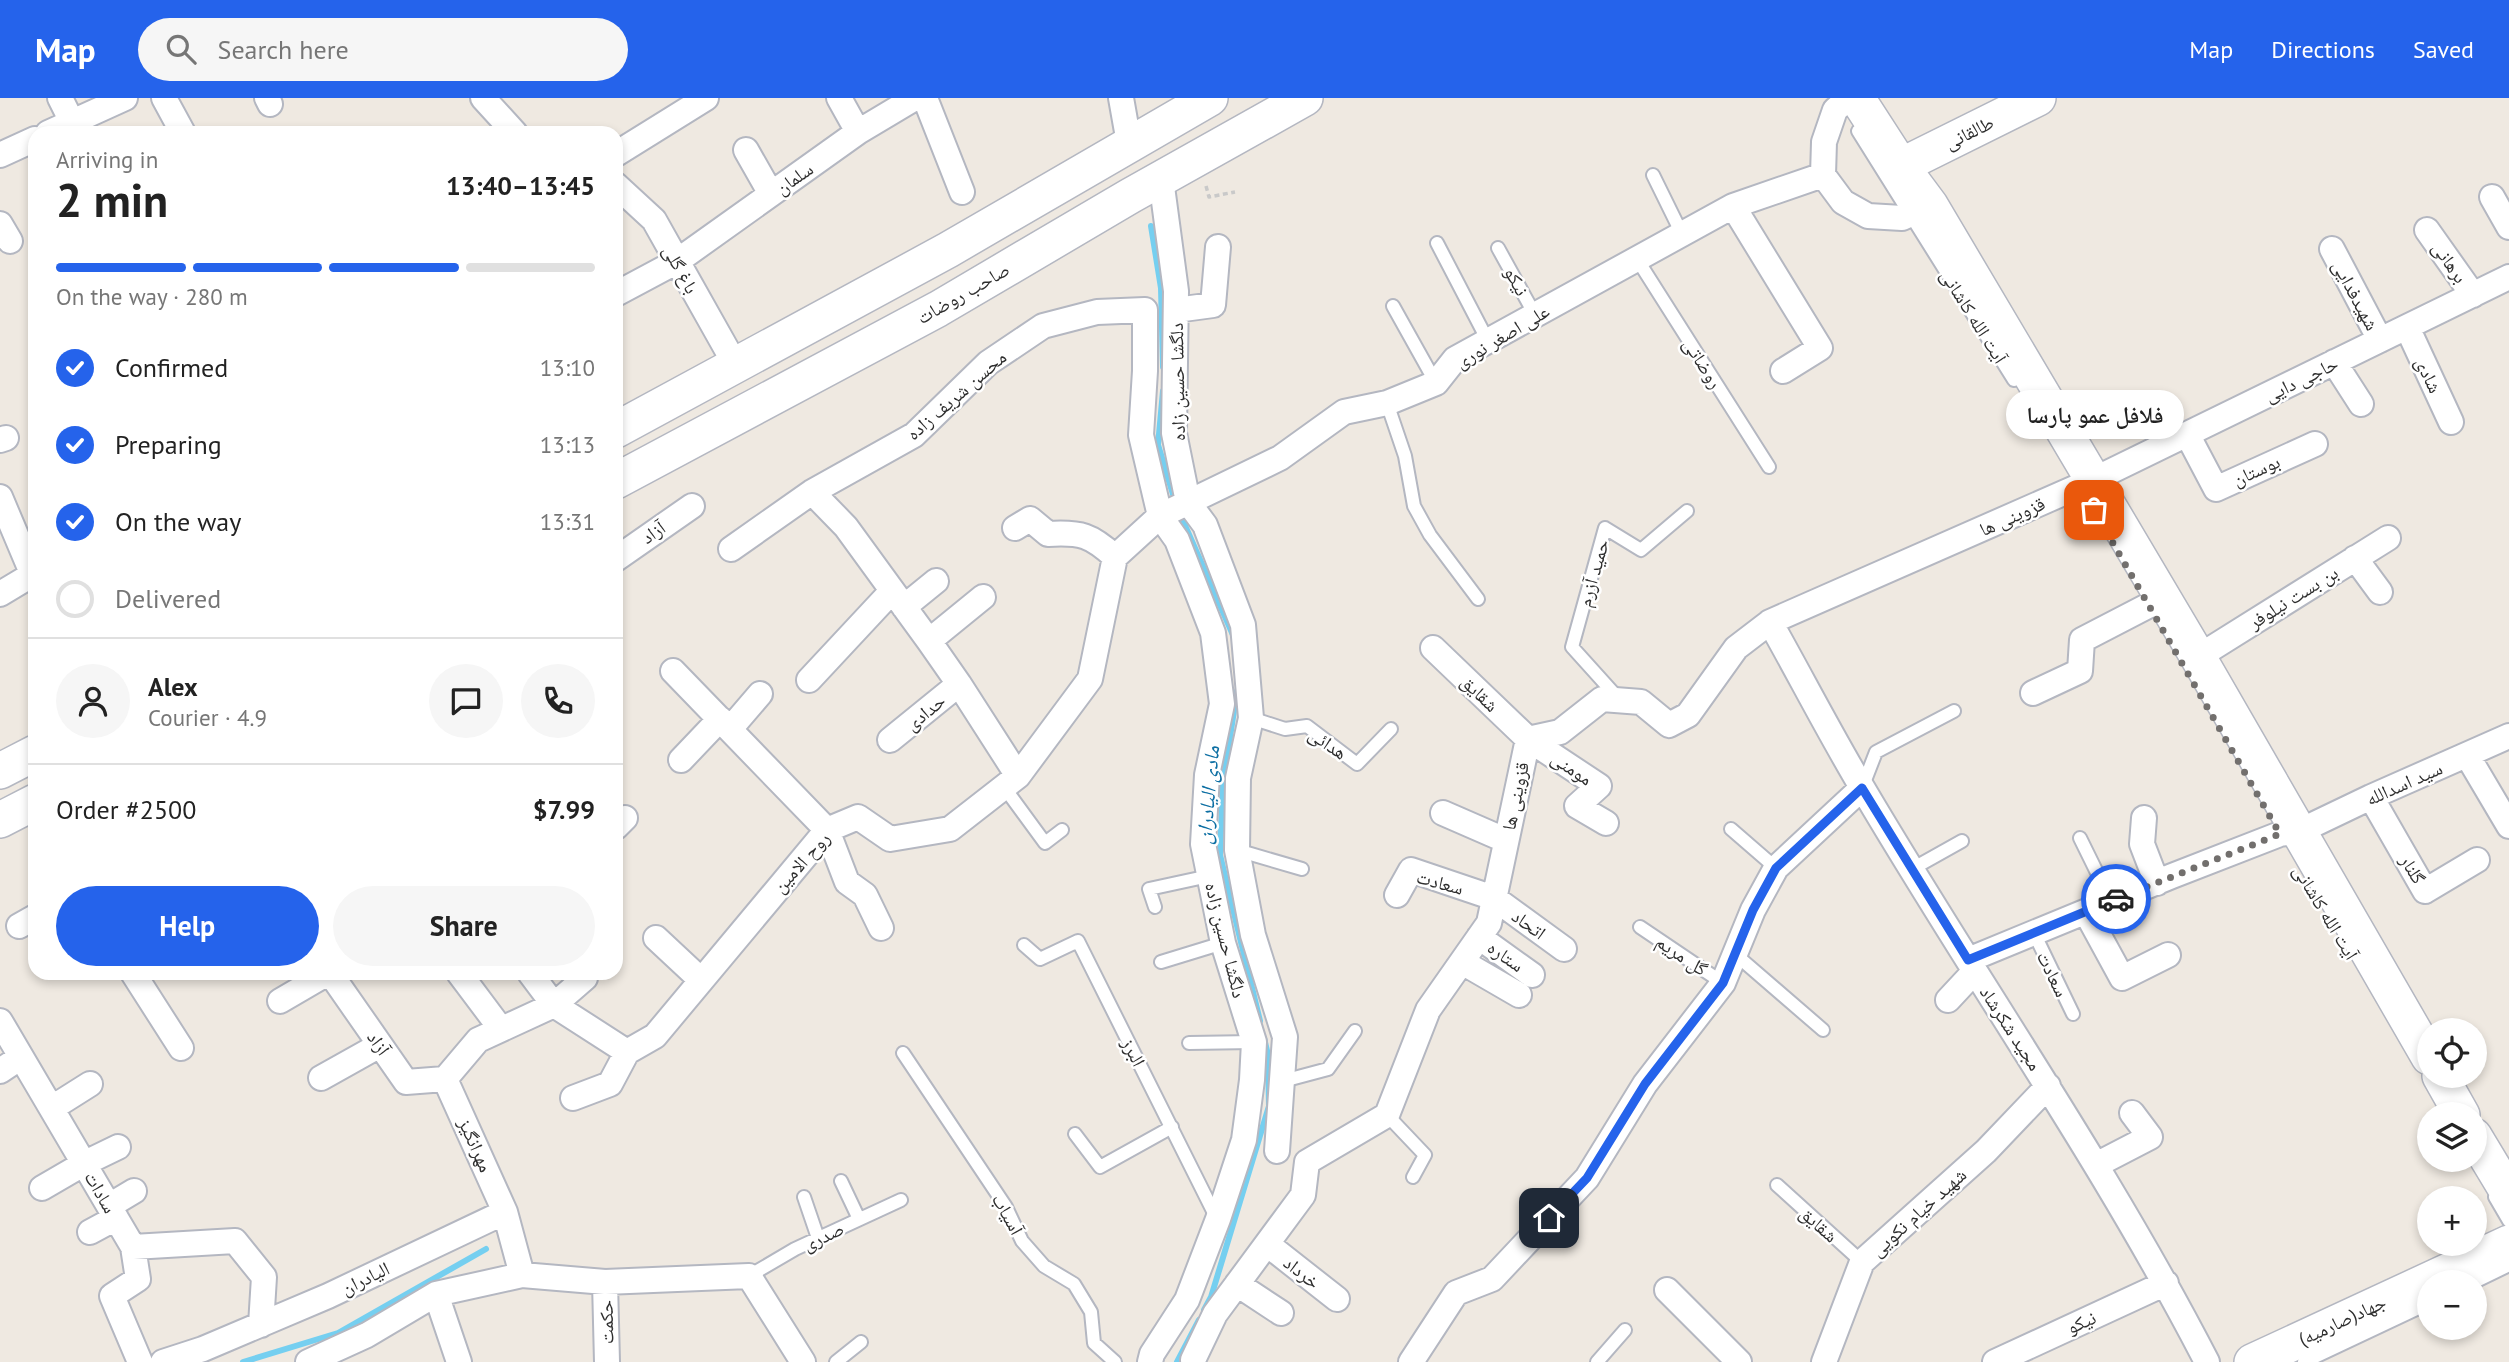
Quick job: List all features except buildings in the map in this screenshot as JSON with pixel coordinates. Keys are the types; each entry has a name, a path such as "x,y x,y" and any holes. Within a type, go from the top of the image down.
{"street":[{"path":"60,98 72,122"},
{"path":"63,126 72,122 99,122 125,98"},
{"path":"164,98 179,126"},
{"path":"484,98 509,126"},
{"path":"623,150 706,98"},
{"path":"839,98 858,132"},
{"name":"سلمان","path":"623,290 676,262 858,132 915,98"},
{"path":"925,98 962,192"},
{"path":"1121,98 1129,143"},
{"path":"623,426 948,250 1210,98"},
{"name":"صاحب روضات","path":"623,477 938,309 1305,98"},
{"name":"طالقانی","path":"1893,170 2038,98"},
{"path":"1846,100 1835,110 1824,142 1823,175 1843,202 1868,216 1902,218 1920,210"},
{"name":"آیت الله کاشانی","path":"1846,100 1920,210 2152,604 2198,657 2285,834 2417,1038"},
{"path":"0,155 28,150"},
{"path":"746,150 771,194"},
{"name":"علی اصغر نوری","path":"1160,516 1280,458 1344,412 1387,404 1436,383 1455,359 1733,206 1823,175"},
{"name":"دلگشا حسین زاده","path":"1161,179 1176,291 1174,433 1188,502 1205,525 1243,625 1251,718 1238,778 1237,850 1253,935 1285,1037 1277,1151"},
{"name":"باغ گلی","path":"623,191 654,220 735,364"},
{"path":"2492,197 2509,227"},
{"path":"1733,206 1820,348 1783,371"},
{"name":"برهانی","path":"2427,230 2473,295"},
{"path":"1176,310 1213,305 1218,247"},
{"name":"شهیدفدایی","path":"2332,249 2380,340"},
{"path":"938,309 919,302 918,284 948,250"},
{"name":"حاجی دایی","path":"2083,485 2509,277"},
{"path":"860,349 872,330 873,310 862,296"},
{"name":"دلگشا حسین زاده","path":"1145,310 1141,435 1160,516 1177,540 1213,633 1222,704 1207,775 1203,844 1223,943 1254,1042 1244,1140 1218,1219 1187,1300 1148,1359"},
{"name":"محسن شریف زاده","path":"731,549 812,492 914,435 988,363 1043,326 1097,312 1145,310"},
{"name":"شادی","path":"2407,327 2451,422"},
{"path":"2334,362 2361,404"},
{"path":"1141,435 1174,433"},
{"name":"بوستان","path":"2187,434 2216,489 2315,444"},
{"name":"قزوینی ها","path":"1387,1115 1428,1010 1489,923 1528,738 1560,732 1602,699 1641,702 1669,725 1688,715 1736,648 1770,622 2083,485"},
{"path":"812,492 846,527 960,684 1011,781"},
{"path":"0,498 28,562"},
{"name":"آزاد","path":"623,554 692,506"},
{"path":"1015,528 1030,519 1048,534 1067,533 1095,539 1115,557 1160,516"},
{"name":"بن بست نیلوفر","path":"2198,657 2388,538"},
{"name":"روح الامین","path":"627,1052 655,1036 827,830 858,817 890,839 950,829 1011,781 1090,680 1115,557"},
{"path":"2355,558 2380,592"},
{"path":"0,594 28,579"},
{"path":"809,680 898,599 936,580"},
{"path":"929,642 983,597"},
{"path":"2033,693 2080,671 2082,640 2152,604"},
{"name":"مجید شکرشاد","path":"1770,622 1862,788 2096,1165 2166,1283 2207,1362"},
{"name":"شقایق","path":"1433,648 1528,738"},
{"path":"673,671 827,830 847,882 865,895 881,928"},
{"name":"حدادی","path":"890,740 960,684"},
{"path":"681,760 760,694"},
{"name":"سید اسدالله","path":"1971,965 2034,933 2285,834 2509,736"},
{"name":"مومنی","path":"1528,738 1599,786 1577,806 1606,823"},
{"path":"2467,755 2509,826"},
{"path":"0,771 28,756"},
{"path":"1411,1362 1456,1293 1492,1279 1587,1178 1645,1084 1723,983 1753,910 1776,868 1862,788"},
{"name":"گلنار","path":"2371,797 2425,891 2477,860"},
{"path":"0,820 28,806"},
{"path":"1443,813 1505,841"},
{"path":"2144,818 2142,844 2157,883"},
{"name":"سعادت","path":"1397,895 1411,870 1494,898"},
{"name":"اتحاد","path":"1494,898 1564,949"},
{"path":"2086,912 2122,978 2168,955"},
{"name":"ستاره","path":"1462,962 1526,985 1479,937"},
{"path":"656,938 701,980"},
{"path":"1948,1000 1971,965"},
{"path":"137,980 181,1048"},
{"path":"280,1001 317,980"},
{"name":"آزاد","path":"334,980 406,1082 445,1079"},
{"path":"464,980 500,1029"},
{"path":"535,980 554,1005 627,1052 610,1084 573,1098"},
{"path":"445,1079 478,1040 554,1005 583,980"},
{"name":"سادات","path":"0,1021 133,1247 138,1279 112,1296 140,1362"},
{"path":"321,1077 380,1045"},
{"path":"0,1071 21,1057"},
{"name":"مهرانگیز","path":"445,1079 505,1212"},
{"path":"52,1108 90,1084"},
{"name":"شهید خیام نکویی","path":"1824,1362 1862,1262 1986,1151 2048,1086"},
{"path":"2096,1165 2150,1137 2132,1113"},
{"path":"1307,1162 1387,1115"},
{"path":"1244,1140 1307,1162"},
{"path":"42,1188 118,1147"},
{"path":"1148,1359 1194,1361 1215,1314 1303,1195 1307,1162"},
{"path":"90,1231 134,1191"},
{"path":"505,1212 522,1275"},
{"name":"الیادران","path":"163,1362 206,1356 261,1325 505,1212"},
{"path":"133,1247 235,1241 264,1277 261,1325"},
{"name":"جهاد(صارمیه)","path":"2252,1362 2509,1243"},
{"name":"خرداد","path":"1267,1244 1337,1299"},
{"path":"308,1362 366,1335 436,1294 522,1275 605,1282 749,1276 803,1362"},
{"name":"حکمت","path":"605,1282 607,1362"},
{"name":"نیکو","path":"1995,1362 2166,1283"},
{"path":"1237,1284 1281,1313"},
{"path":"1667,1290 1739,1362"},
{"path":"436,1294 459,1362"}],"lane":[{"name":"طالقانی","path":"1893,170 1946,130"},
{"path":"1653,175 1682,234"},
{"name":"آیت الله کاشانی","path":"1920,210 2023,395"},
{"path":"1437,243 1488,341"},
{"name":"نیکو","path":"1499,248 1535,315"},
{"name":"روضاتی","path":"1637,259 1769,467"},
{"path":"1393,306 1436,383"},
{"path":"1387,404 1405,456 1414,506 1430,535 1478,599"},
{"name":"حمید آزرم","path":"1620,701 1572,647 1605,528 1641,550 1687,511"},
{"path":"1862,788 1876,752 1954,711"},
{"name":"هدائی","path":"1251,718 1284,729 1307,726 1357,764 1391,729"},
{"path":"1011,781 1045,843 1062,831"},
{"path":"1731,829 1776,868"},
{"path":"2080,838 2111,901"},
{"path":"1912,869 1962,841"},
{"path":"1237,850 1302,869"},
{"path":"1155,907 1149,889 1209,876"},
{"name":"گل مریم","path":"1640,927 1723,983"},
{"name":"سعادت","path":"2034,933 2073,1014"},
{"name":"البرز","path":"1024,945 1040,959 1078,941 1218,1219"},
{"path":"1161,962 1223,943"},
{"path":"1735,954 1822,1030"},
{"path":"1283,1081 1328,1069 1355,1031"},
{"path":"1189,1043 1254,1042"},
{"name":"آسیاب","path":"904,1053 1006,1207 1022,1241 1044,1266 1074,1284 1091,1312 1094,1343 1115,1362"},
{"path":"1387,1115 1425,1155 1413,1177"},
{"path":"1075,1135 1100,1167 1172,1127"},
{"path":"2494,1170 2509,1221"},
{"path":"841,1181 859,1219"},
{"name":"شقایق","path":"1777,1185 1862,1262"},
{"path":"804,1197 818,1238"},
{"name":"صدری","path":"749,1276 795,1249 901,1200"},
{"path":"2487,1276 2509,1265"},
{"name":"جهاد(صارمیه)","path":"2304,1362 2417,1309"},
{"path":"1597,1362 1625,1330"},
{"path":"836,1362 861,1342"}],"waterway":[{"name":"مادی الیادران","path":"1151,226 1161,288 1163,367"},
{"name":"مادی الیادران","path":"1163,391 1158,445 1176,504"},
{"name":"مادی الیادران","path":"1180,514 1233,635"},
{"name":"مادی الیادران","path":"1237,691 1223,783 1220,855 1260,1021"},
{"name":"مادی الیادران","path":"1204,1310 1211,1297 1269,1106 1268,1055 1264,1038"},
{"path":"243,1362 338,1333 486,1249"},
{"name":"مادی الیادران","path":"1177,1362 1199,1320"}],"way so far":[{"path":"2094,510 2280,834 2116,899"}],"place":[{"name":"فلافل عمو پارسا","path":"2094,510"}],"route":[{"path":"1549,1218 1587,1178 1645,1084 1723,983 1753,910 1776,868 1862,788 1968,960 2116,899"}]}
